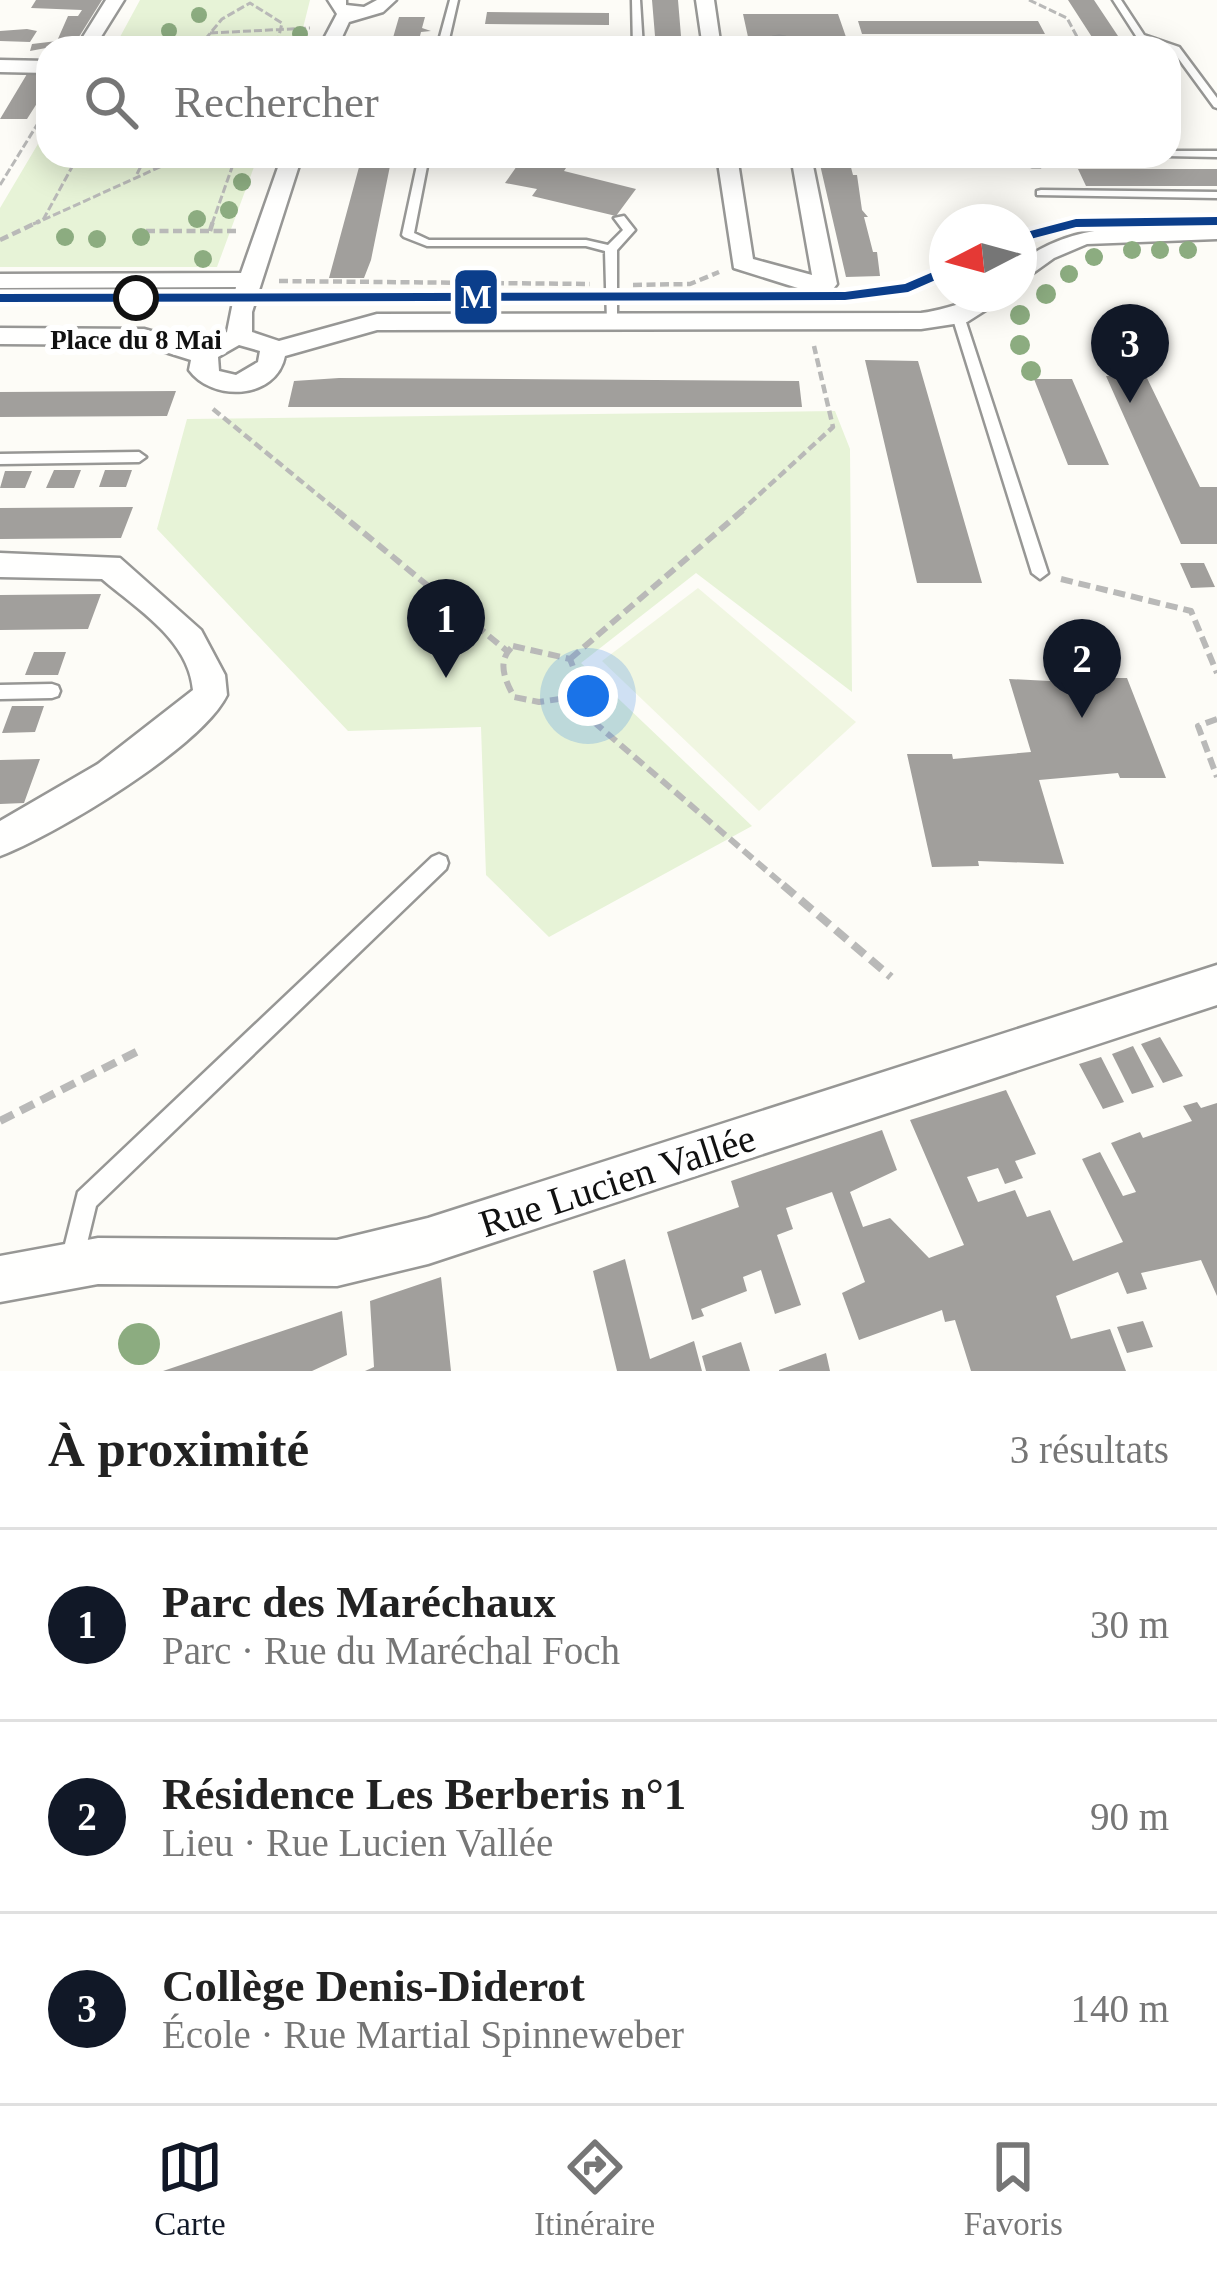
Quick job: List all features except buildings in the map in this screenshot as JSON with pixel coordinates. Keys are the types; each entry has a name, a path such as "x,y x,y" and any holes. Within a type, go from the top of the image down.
{"street":[{"path":"92,36 115,0"},
{"path":"333,36 344,6 374,10 387,0"},
{"path":"705,0 710,36"},
{"path":"0,67 36,67"},
{"path":"239,338 240,312 288,168"},
{"path":"729,168 742,263 801,282 825,284 803,168"},
{"path":"1037,261 1083,237 1217,232"},
{"path":"0,281 251,280"},
{"path":"273,351 377,322 921,321 965,312"},
{"path":"0,337 144,337 205,366 222,384 245,382 270,366 273,351"},
{"path":"205,366 219,344 239,338 261,340 273,351"},
{"path":"0,565 109,567 200,650 212,672 210,694 161,737 31,826 0,839"},
{"name":"Rue Lucien Vallée","path":"0,1279 98,1261 337,1263 428,1241 1217,985"}],"lane":[{"path":"445,36 454,0"},
{"path":"636,0 638,36"},
{"path":"1117,0 1141,36"},
{"path":"1181,56 1217,105"},
{"path":"1181,154 1217,154"},
{"path":"422,168 408,235 428,243 586,243 610,249"},
{"path":"1041,193 1217,195"},
{"path":"614,321 610,249 629,230 620,218"},
{"path":"958,316 1040,573"},
{"path":"0,459 139,457"},
{"path":"0,692 52,691"},
{"path":"72,1265 86,1200 439,863"}],"path":[{"path":"240,0 283,23 280,36"},
{"path":"1029,0 1047,13 1067,18 1077,36"},
{"path":"206,34 248,4"},
{"path":"206,34 320,28"},
{"path":"0,184 35,128"},
{"path":"44,220 72,168"},
{"path":"137,175 140,168"},
{"path":"0,240 154,168"},
{"path":"210,231 232,168"},
{"path":"146,231 269,231"},
{"path":"251,280 690,284 742,263"},
{"path":"569,659 823,441 833,427 808,321"},
{"path":"205,366 199,398 507,651"},
{"path":"1040,573 1191,611 1217,673"},
{"path":"513,646 569,659 579,682 566,698 539,702 514,697 502,674 507,651 513,646"},
{"path":"566,698 891,977"},
{"path":"1217,719 1198,726 1217,777"},
{"path":"0,1120 142,1049"}],"green space":[{"path":"140,0 310,0 301,36 120,36"},
{"path":"36,147 36,168 254,168 217,267 0,267 0,208"},
{"path":"835,411 850,449 852,692 696,573 581,663 752,826 549,937 486,875 481,727 348,731 157,529 187,419"},
{"path":"698,588 856,722 759,811 602,661"}],"transit line":[{"name":"M","path":"1037,233 1076,223 1217,221"},
{"name":"M","path":"0,298 845,296 908,288 929,278"}],"place":[{"name":"Place du 8 Mai","path":"136,298"},
{"name":"Collège Denis-Diderot","path":"1130,403"},
{"name":"Parc des Maréchaux","path":"446,678"},
{"name":"Résidence Les Berberis n°1","path":"1082,718"}]}
